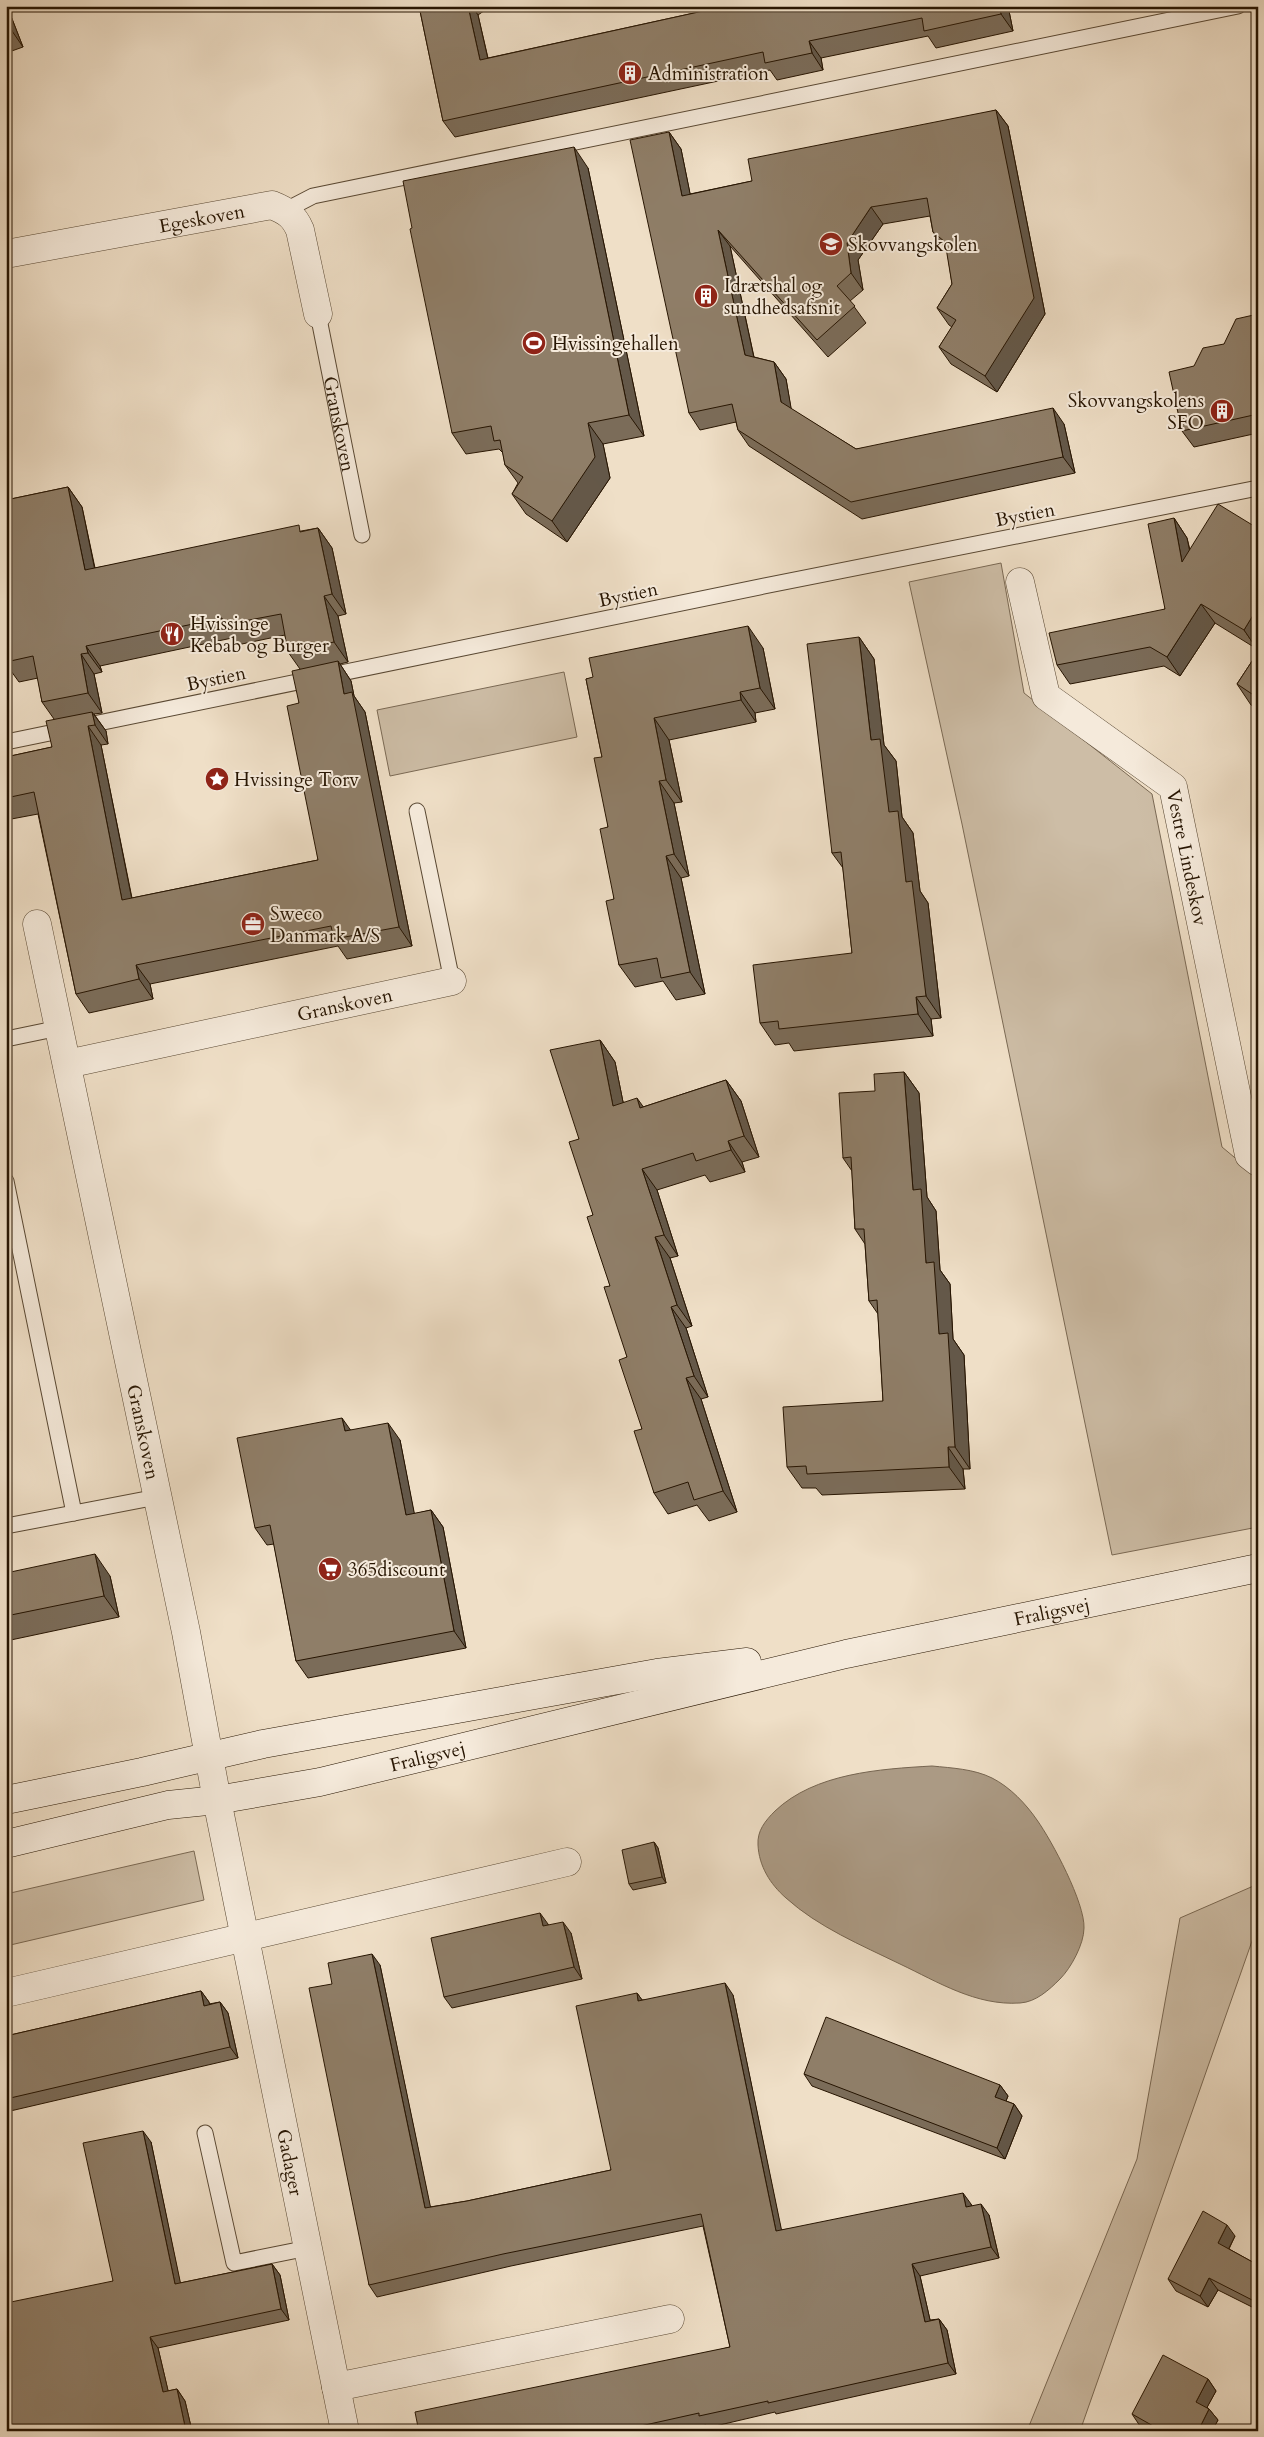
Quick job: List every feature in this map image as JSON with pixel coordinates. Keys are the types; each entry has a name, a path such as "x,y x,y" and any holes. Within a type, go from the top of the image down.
{"street":[{"name":"Egeskoven","path":"6,254 258,207 272,205 286,210"},
{"path":"286,210 295,218 300,230 318,314"},
{"name":"Vestre Lindeskov","path":"1020,582 1046,696 1173,787 1249,1155 1258,1162"},
{"name":"Granskoven","path":"37,924 157,1497 217,1800"},
{"name":"Granskoven","path":"67,1064 452,981"},
{"name":"Fraligsvej","path":"6,1844 168,1805 217,1800 320,1782 846,1654 1258,1568"},
{"name":"Fraligsvej","path":"6,1800 142,1772 263,1744 657,1673 786,1658 846,1654"},
{"name":"Gadager","path":"217,1800 345,2431"},
{"path":"6,1992 566,1862"},
{"path":"336,2387 670,2319"}],"lane":[{"path":"286,210 313,196 1238,6"},
{"name":"Granskoven","path":"318,314 362,535"},
{"name":"Bystien","path":"6,742 764,586 1258,488"},
{"name":"Granskoven","path":"416,811 452,981"},
{"path":"6,1039 59,1028"},
{"path":"6,1181 74,1513"},
{"path":"6,1526 157,1497"},
{"path":"206,2133 234,2264 308,2248"}],"shaded area":[{"path":"1001,563 1024,693 1152,794 1222,1147 1258,1177 1258,1527 1112,1555 962,824 909,582"},
{"path":"564,672 577,737 390,776 377,710"},
{"path":"932,1766 963,1769 978,1773 999,1782 1017,1796 1037,1820 1059,1857 1074,1888 1083,1917 1082,1941 1064,1974 1037,1998 1020,2003 988,2001 943,1985 826,1927 786,1898 766,1874 759,1853 758,1840 760,1831 771,1815 791,1798 809,1788 849,1775"},
{"path":"194,1851 204,1900 6,1946 6,1894"},
{"path":"1258,1884 1258,1924 1080,2431 1027,2431 1137,2159 1180,1918"}],"building":[{"name":"Administration","path":"419,6 468,6 480,60 726,6 999,6 1001,14 924,31 922,18 809,41 812,53 765,63 763,52 443,121"},
{"path":"6,17 12,31 6,33"},
{"path":"996,110 1034,298 985,376 939,347 956,320 937,308 952,284 945,242 933,232 927,198 871,207 847,243 851,273 837,286 855,306 817,340 718,230 745,355 774,362 781,402 856,449 1053,408 1063,457 851,502 738,430 732,404 689,413 630,140 669,132 682,196 752,181 748,159"},
{"name":"Hvissingehallen","path":"574,147 629,415 588,423 595,457 552,521 512,494 523,477 505,465 500,440 494,441 491,426 452,433 410,229 412,228 403,181"},
{"path":"1255,295 1258,295 1258,308"},
{"name":"Skovvangskolens SFO","path":"1258,314 1258,414 1182,431 1169,372 1194,366 1203,348 1224,344 1236,319"},
{"path":"68,487 85,570 299,525 300,532 318,528 332,594 324,596 334,642 288,652 281,614 223,625 222,618 86,646 88,653 81,654 88,693 42,702 33,656 6,662 6,500"},
{"path":"1218,504 1254,526 1258,519 1258,607 1244,630 1201,604 1167,657 1150,647 1057,665 1049,633 1165,609 1148,524 1174,518 1182,562"},
{"path":"748,626 760,688 740,692 741,700 654,718 666,780 659,781 674,854 666,856 690,972 661,978 657,958 619,965 606,901 614,899 600,829 608,827 594,758 602,757 586,679 593,677 589,658"},
{"path":"859,637 871,740 880,739 889,812 898,811 906,882 912,881 926,996 916,997 918,1014 779,1029 778,1021 760,1023 753,965 852,953 841,852 832,853 807,644"},
{"path":"1258,652 1258,698 1237,684"},
{"path":"338,661 344,694 352,692 399,927 334,939 331,926 136,965 139,979 76,994 34,792 6,798 6,757 52,747 46,721 92,712 95,725 88,726 122,900 318,860 287,706 299,703 292,671"},
{"path":"600,1040 613,1106 637,1098 640,1108 726,1080 744,1136 728,1141 731,1150 696,1161 693,1153 642,1169 664,1235 655,1237 677,1305 671,1307 694,1376 686,1378 723,1491 694,1500 688,1482 654,1493 634,1431 642,1429 619,1360 627,1357 604,1287 610,1286 587,1217 593,1215 569,1142 579,1139 550,1050"},
{"path":"904,1072 913,1190 921,1189 926,1263 934,1262 939,1334 948,1333 955,1447 948,1447 949,1467 807,1474 806,1466 787,1467 783,1407 883,1401 877,1300 869,1301 864,1229 855,1229 851,1157 843,1158 839,1093 875,1091 874,1074"},
{"path":"342,1418 345,1431 388,1423 406,1515 431,1510 454,1631 296,1661 270,1525 255,1528 237,1438"},
{"path":"95,1554 104,1596 6,1616 6,1573"},
{"path":"654,1842 662,1877 629,1884 622,1850"},
{"path":"540,1913 543,1926 563,1922 574,1967 444,1997 431,1938"},
{"path":"372,1954 425,2208 467,2201 611,2170 576,2006 637,1993 638,2001 725,1983 776,2231 963,2193 966,2207 981,2204 991,2247 912,2264 925,2322 939,2319 948,2363 768,2403 768,2401 699,2416 699,2413 618,2431 399,2431 418,2427 415,2412 730,2347 701,2214 503,2254 369,2285 309,1988 332,1984 328,1963"},
{"path":"201,1991 204,2006 220,2002 230,2047 6,2099 6,2036"},
{"path":"826,2017 1000,2085 995,2097 1014,2104 997,2148 804,2074"},
{"path":"143,2131 175,2284 272,2264 281,2309 150,2337 163,2392 177,2389 186,2431 6,2431 6,2303 113,2281 83,2143"},
{"path":"1203,2211 1227,2225 1218,2243 1258,2265 1258,2303 1209,2278 1200,2296 1168,2279"},
{"path":"1163,2355 1208,2379 1196,2402 1209,2409 1198,2431 1162,2431 1132,2414"}],"place":[{"name":"Administration","path":"630,73"},
{"name":"Skovvangskolen","path":"831,244"},
{"name":"Idrætshal og sundhedsafsnit","path":"706,296"},
{"name":"Hvissingehallen","path":"534,343"},
{"name":"Skovvangskolens SFO","path":"1222,411"},
{"name":"Hvissinge Kebab og Burger","path":"172,634"},
{"name":"Hvissinge Torv","path":"217,779"},
{"name":"Sweco Danmark A/S","path":"253,924"},
{"name":"365discount","path":"330,1569"}]}
